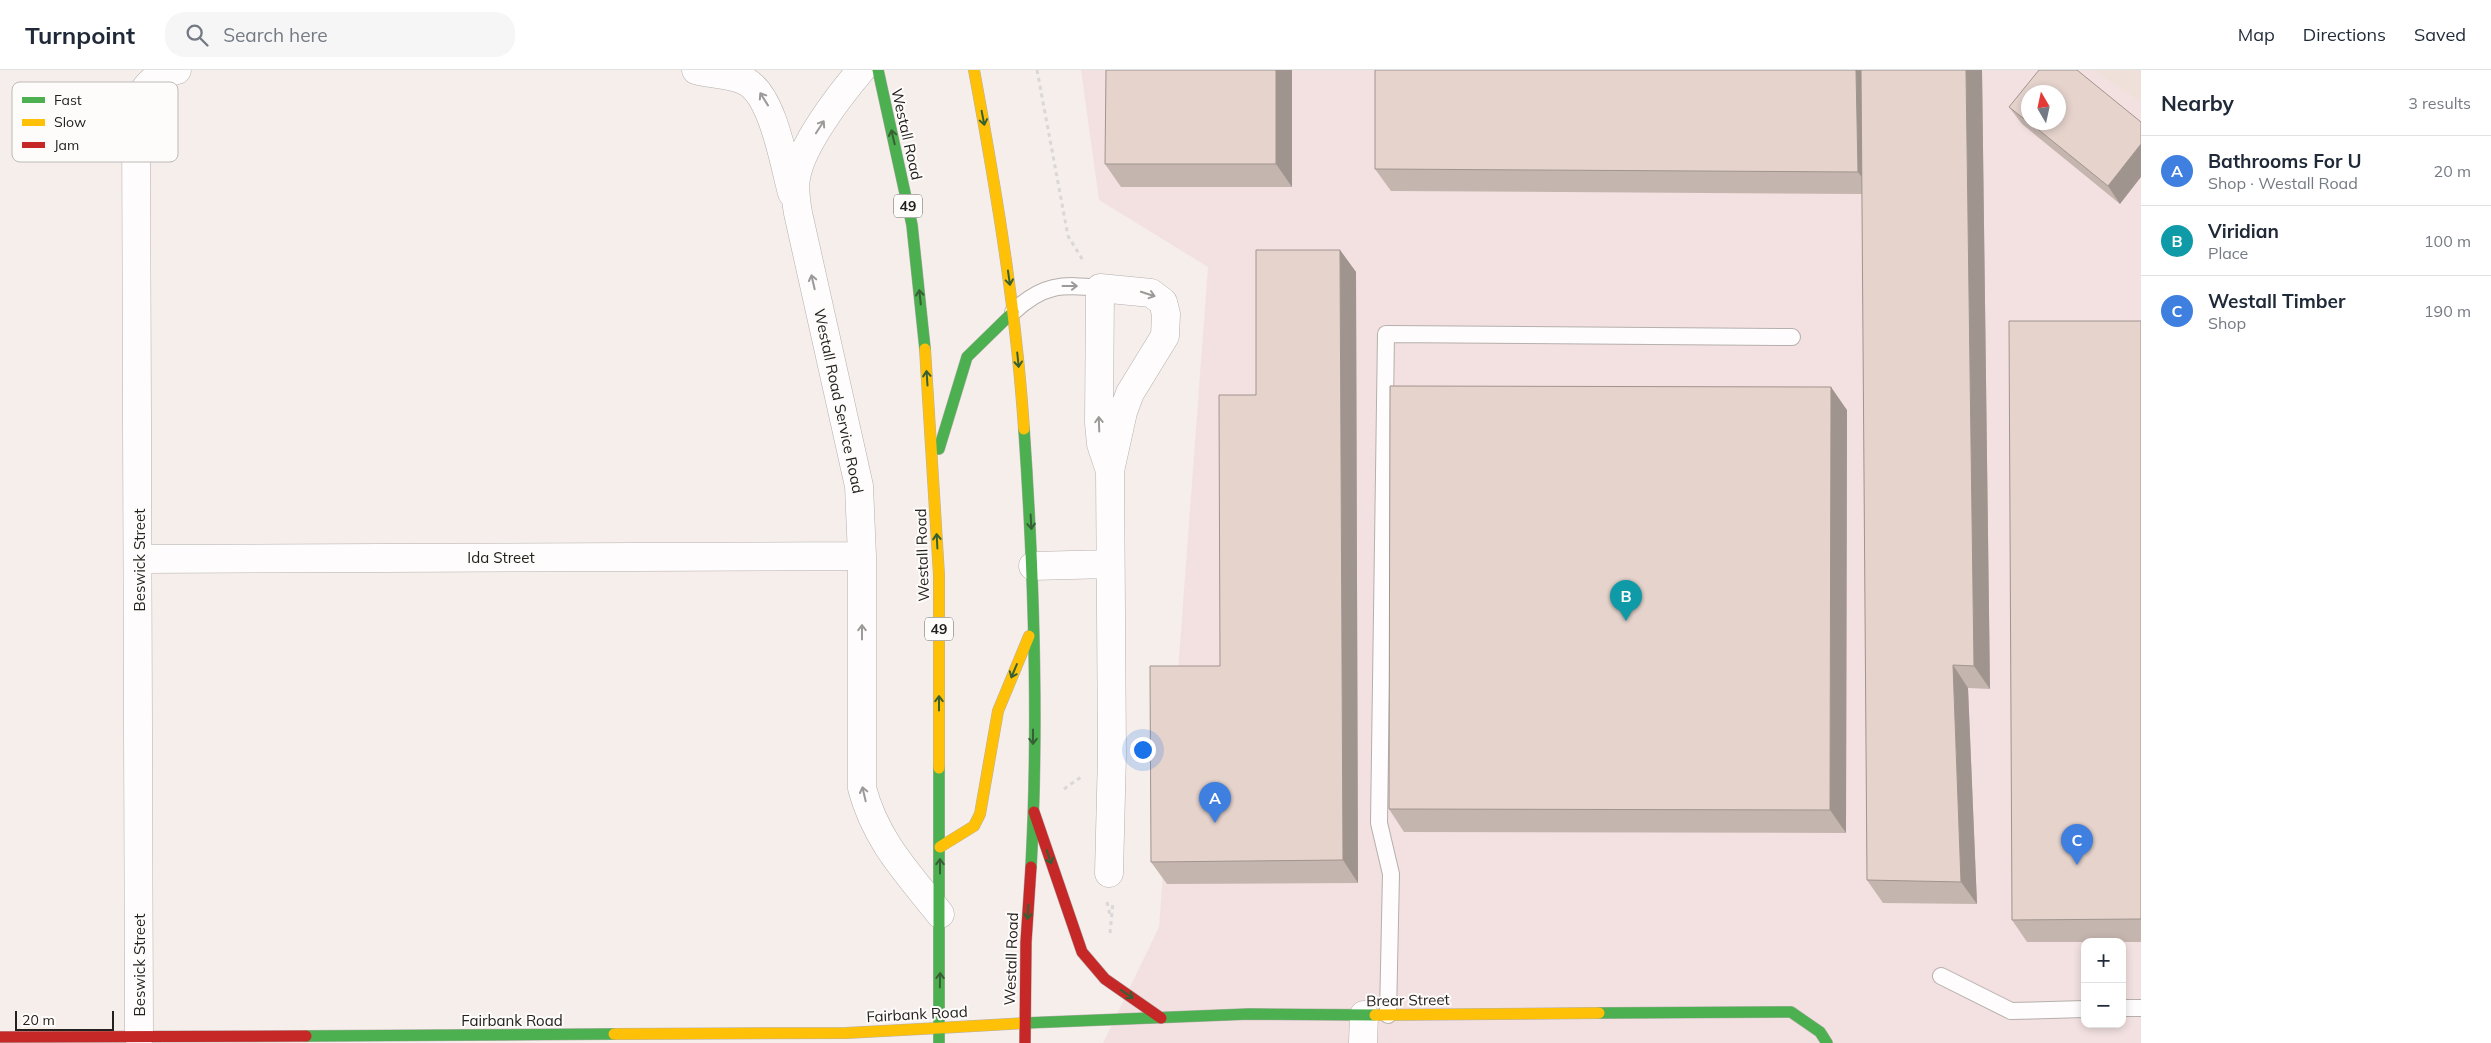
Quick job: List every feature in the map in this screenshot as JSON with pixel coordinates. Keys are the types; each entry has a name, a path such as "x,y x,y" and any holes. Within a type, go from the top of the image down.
{"main road":[{"name":"Westall Road","path":"878,70 912,225 925,345 934,466 939,576 939,1043"},
{"name":"Westall Road","path":"974,70 993,172 1013,312 1022,405 1033,566 1034,811 1026,942 1025,1043"},
{"path":"934,466 967,357 1013,312"},
{"path":"940,847 969,829 978,820 986,787 990,750 998,711 1033,626"},
{"path":"1034,811 1082,952 1105,979 1161,1018"},
{"name":"Brear Street","path":"1025,1023 1248,1014 1791,1012 1820,1032 1828,1043"},
{"name":"Fairbank Road","path":"0,1037 300,1040 846,1033 1025,1023"}],"street":[{"name":"Beswick Street","path":"150,82 156,77 177,70"},
{"name":"Westall Road Service Road","path":"861,70 843,93 801,161 796,186 798,212 859,486 862,556 862,788 869,813 882,839 940,914"},
{"path":"718,72 755,87 768,106 798,212"},
{"name":"Beswick Street","path":"136,162 139,1037"},
{"path":"1109,873 1112,754 1109,564 1110,471 1123,412 1135,383 1165,336 1166,314 1160,299 1151,293 1100,288 1099,423 1101,444 1110,471"},
{"name":"Ida Street","path":"139,559 862,556"},
{"path":"1033,566 1109,564"},
{"path":"1363,1043 1376,1015"}],"lane":[{"path":"1013,312 1034,295 1054,286 1074,285 1100,288"},
{"path":"1376,1015 1391,874 1379,822 1386,334 1792,337"},
{"path":"1941,976 2011,1011 2081,1009"},
{"path":"2126,1008 2141,1008"}],"path":[{"path":"1037,70 1068,236 1100,288"},
{"path":"1034,811 1112,754"}],"shaded area":[{"path":"1081,70 2107,70 2141,93 2141,1043 1103,1043 1159,927 1208,267 1099,200"},
{"path":"2093,70 2141,70 2141,102"}],"building":[{"path":"1106,70 1276,70 1276,164 1105,164"},
{"path":"1375,70 1856,70 1858,172 1375,169"},
{"path":"1861,70 1966,70 1974,666 1953,665 1961,882 1867,880"},
{"path":"2039,70 2077,70 2141,122 2141,144 2108,186 2039,130 2066,130 2066,85 2027,85"},
{"path":"2021,92 2021,116 2009,107"},
{"path":"1256,250 1340,250 1343,860 1151,862 1150,666 1220,666 1219,395 1256,395"},
{"path":"2009,321 2141,321 2141,919 2012,920"},
{"path":"1390,386 1831,387 1830,810 1389,809"}],"traffic: fast":[{"path":"878,70 912,225 925,349"},
{"path":"939,449 967,357 1013,312"},
{"path":"1024,429 1033,593 1035,702 1031,867"},
{"path":"939,768 939,1043"},
{"path":"1599,1013 1791,1012 1820,1032 1827,1043"},
{"path":"1025,1023 1249,1014 1375,1015"},
{"path":"306,1036 614,1034"}],"traffic: slow":[{"path":"974,70 1004,249 1016,339 1024,429"},
{"path":"925,349 939,575 939,768"},
{"path":"940,847 974,826 980,814 998,711 1029,636"},
{"path":"1375,1015 1599,1013"},
{"path":"939,1028 1025,1023"},
{"path":"614,1034 846,1033 939,1028"}],"traffic: jam":[{"path":"1034,812 1082,952 1105,979 1161,1018"},
{"path":"1025,1043 1026,942 1031,867"},
{"path":"0,1037 306,1036"}],"place":[{"name":"Viridian","path":"1626,621"},
{"name":"Bathrooms For U","path":"1215,823"},
{"name":"Westall Timber","path":"2077,865"}]}
